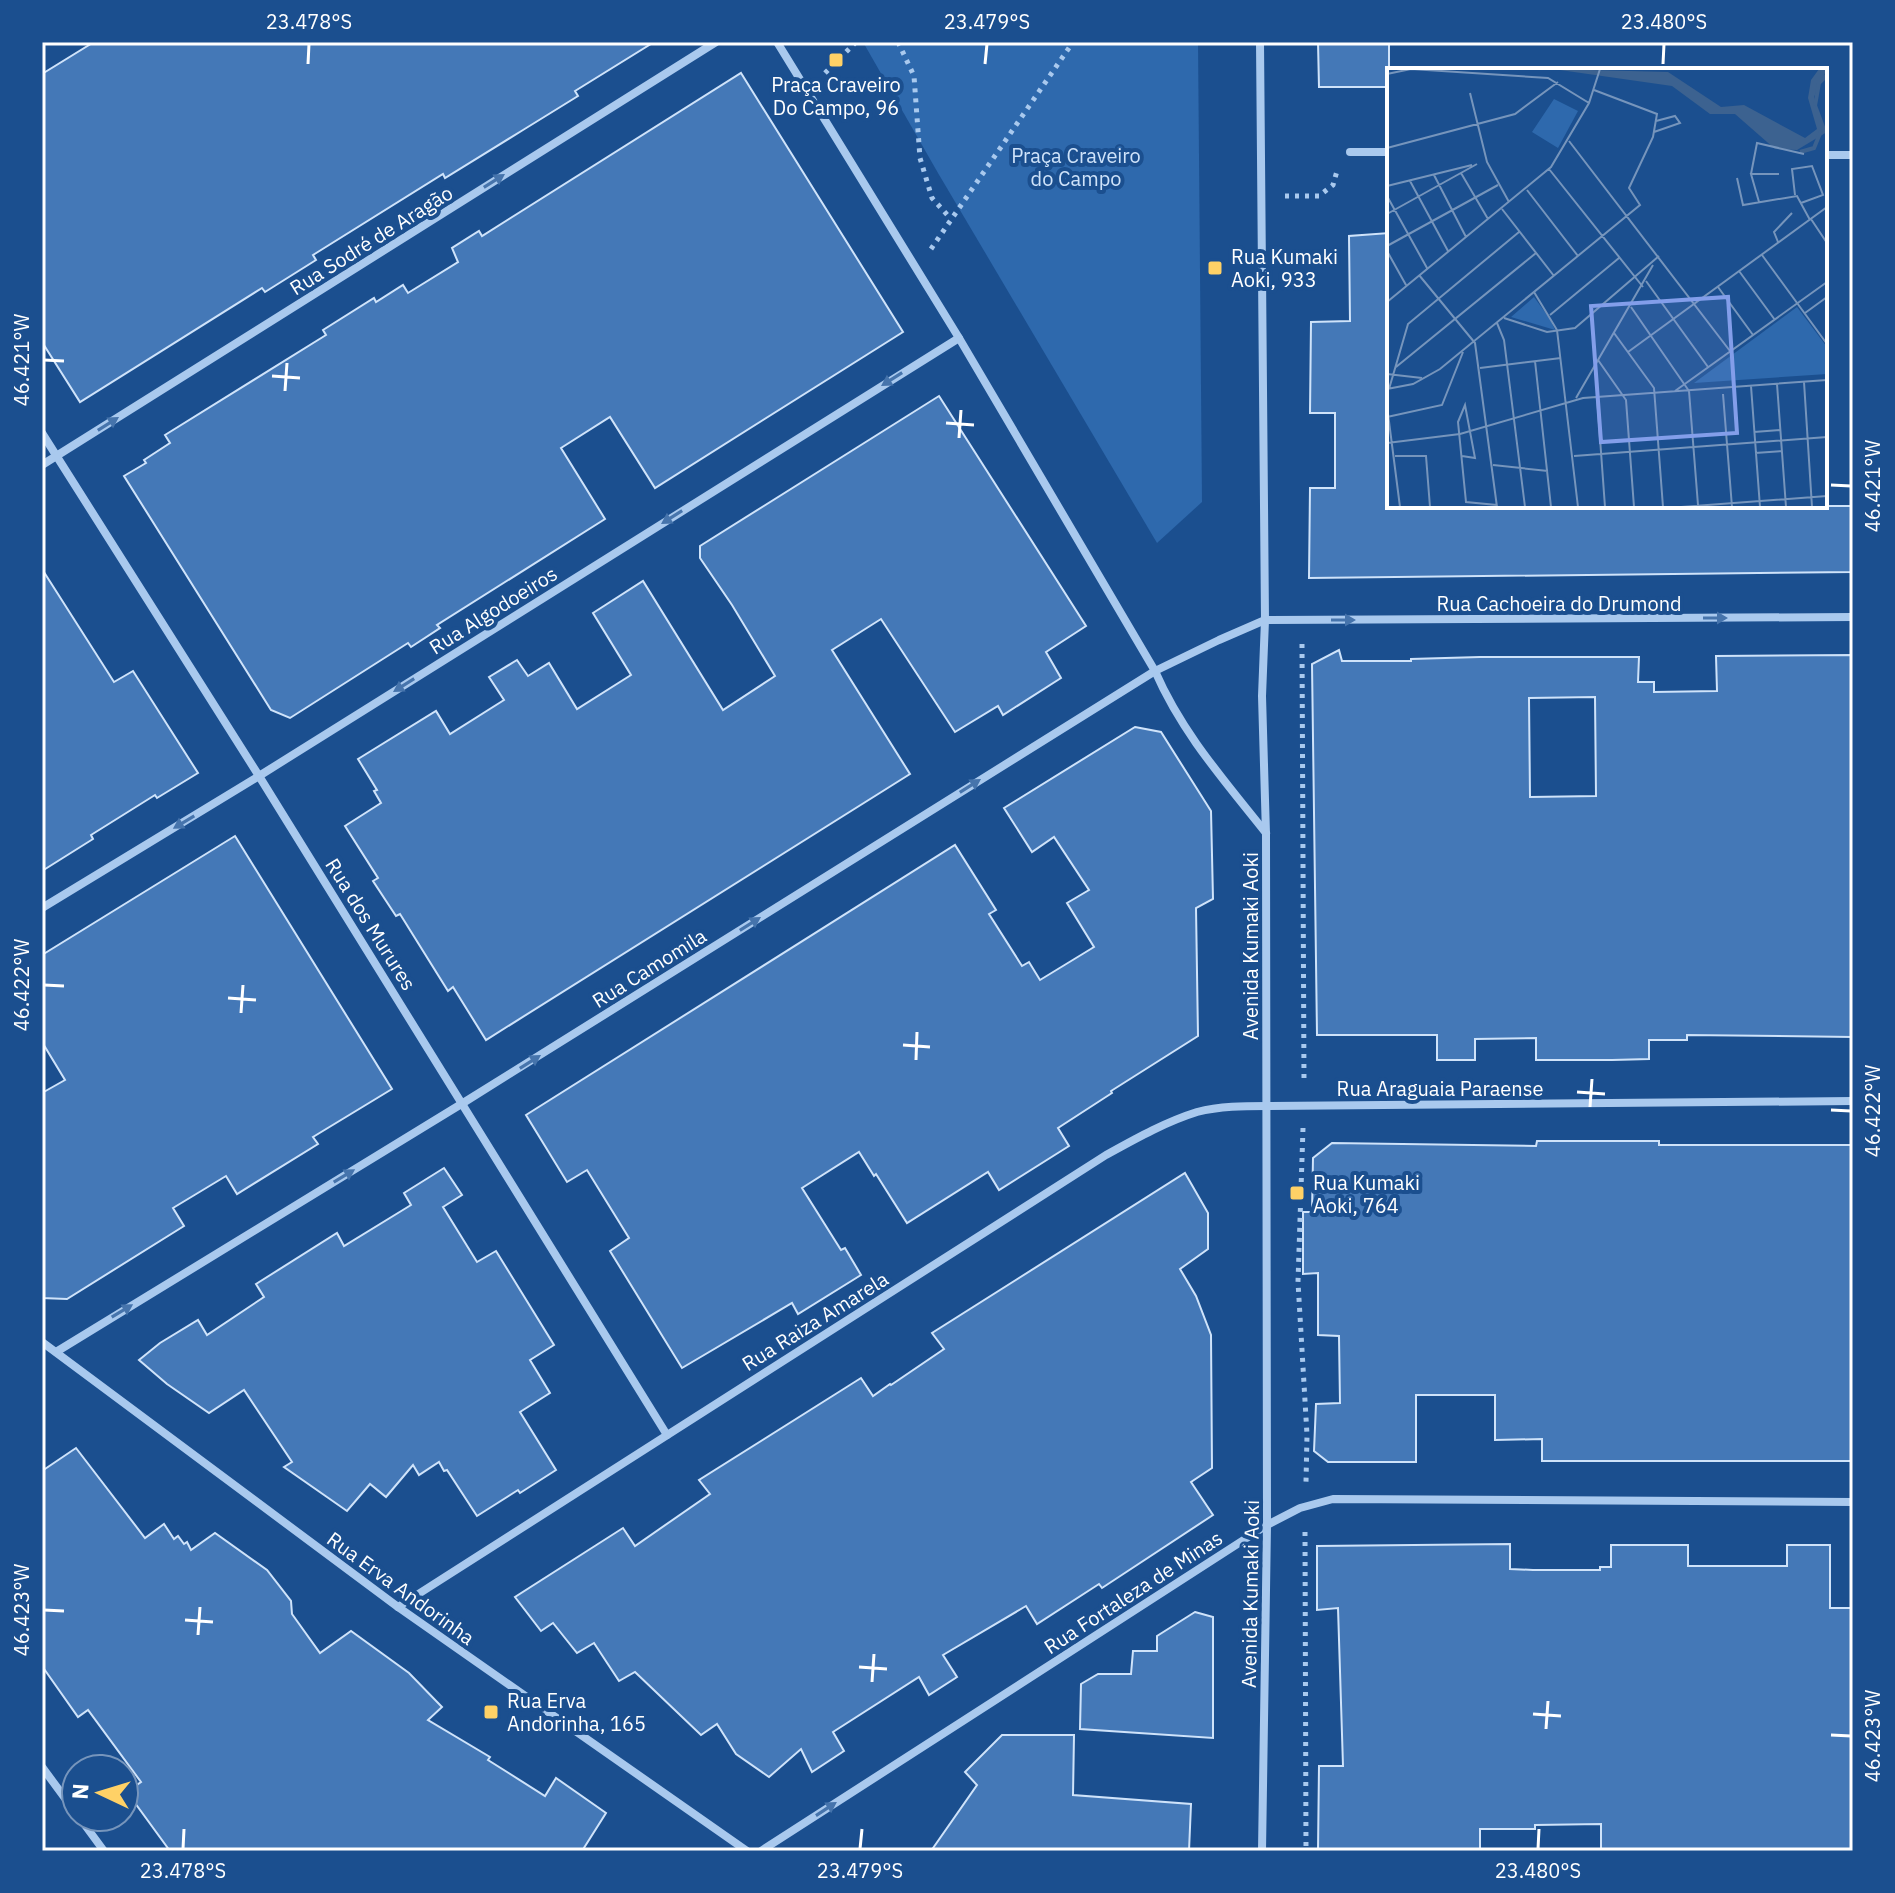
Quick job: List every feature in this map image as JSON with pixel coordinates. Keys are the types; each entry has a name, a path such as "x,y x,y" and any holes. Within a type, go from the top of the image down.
{"street":[{"name":"Rua Sodré de Aragão","path":"42,465 716,42"},
{"path":"777,42 959,338 1155,671 1183,727 1266,834"},
{"name":"Avenida Kumaki Aoki","path":"1260,42 1267,1106 1267,1525 1262,1851"},
{"path":"1350,152 1387,152"},
{"path":"1827,155 1853,155"},
{"name":"Rua Algodoeiros","path":"42,908 259,776 959,338"},
{"name":"Rua dos Murures","path":"42,433 463,1103 667,1435"},
{"name":"Rua Cachoeira do Drumond","path":"1265,620 1853,617"},
{"name":"Rua Camomila","path":"56,1352 463,1103 1155,671 1265,620"},
{"name":"Rua Araguaia Paraense","path":"1267,1106 1853,1101"},
{"name":"Rua Raiza Amarela","path":"398,1607 1106,1155 1198,1112 1267,1106"},
{"name":"Rua Erva Andorinha","path":"42,1342 398,1607 747,1851"},
{"name":"Rua Fortaleza de Minas","path":"761,1851 1267,1525 1300,1508 1333,1499 1853,1502"},
{"path":"42,1767 60,1792"},
{"path":"90,1833 104,1851"}],"path":[{"path":"807,91 856,42"},
{"path":"898,42 914,76 920,158 932,198 951,219"},
{"path":"917,269 1073,42"},
{"path":"1260,196 1319,196 1333,185 1341,158 1350,152"},
{"path":"1302,643 1304,1033"},
{"path":"1303,1130 1298,1282 1307,1435"},
{"path":"1305,1540 1306,1851"}],"green space":[{"name":"Praça Craveiro do Campo","path":"863,42 1198,42 1202,502 1157,543 938,173"}],"building":[{"path":"94,42 654,42 575,91 578,96 445,178 443,174 313,255 316,260 265,292 262,288 80,402 42,342 42,74"},
{"path":"1318,42 1389,42 1387,87 1319,87"},
{"path":"741,73 903,332 655,488 610,417 561,448 605,519 437,625 440,628 411,647 408,643 290,718 271,710 124,476 170,443 165,435 326,335 323,330 374,298 376,302 403,285 408,293 458,262 452,248 479,231 482,236"},
{"path":"1387,233 1387,508 1853,506 1853,572 1309,578 1310,488 1335,488 1335,413 1310,413 1311,322 1350,321 1349,236"},
{"path":"939,396 1086,626 1046,652 1061,678 1003,715 998,706 955,732 881,619 832,650 910,774 486,1040 453,987 448,991 400,914 396,916 373,881 378,878 345,826 381,803 374,791 377,790 358,759 436,711 450,734 504,700 489,677 517,660 528,676 549,663 577,709 631,675 593,613 643,581 723,710 775,676 700,558 700,546"},
{"path":"42,569 114,682 133,671 198,773 157,798 155,795 91,835 93,839 42,871"},
{"path":"1339,650 1342,661 1639,657 1638,682 1654,682 1654,692 1717,691 1716,656 1853,655 1853,1037 1687,1035 1687,1040 1649,1040 1649,1059 1612,1060 1536,1060 1536,1038 1475,1039 1475,1060 1437,1060 1437,1035 1317,1035 1312,664","holes":["1595,697 1596,796 1530,797 1529,698"]},
{"path":"1135,727 1161,732 1211,811 1213,899 1196,908 1198,1036 1058,1128 1069,1146 999,1190 988,1172 907,1223 859,1152 802,1188 841,1250 845,1248 861,1275 798,1314 792,1303 682,1368 610,1251 629,1238 587,1170 567,1182 526,1115 955,845 996,910 989,914 1022,966 1029,962 1040,980 1094,947 1067,903 1089,890 1054,837 1032,852 1004,808"},
{"path":"235,836 392,1089 313,1137 318,1144 237,1194 226,1176 173,1208 184,1226 67,1299 42,1298 42,1093 65,1080 42,1042 42,955"},
{"path":"1537,1141 1659,1141 1659,1145 1853,1145 1853,1461 1542,1461 1542,1439 1495,1440 1495,1395 1416,1395 1416,1462 1328,1462 1314,1451 1316,1404 1340,1403 1339,1336 1318,1335 1318,1273 1303,1274 1303,1212 1312,1212 1313,1158 1332,1143 1536,1146"},
{"path":"444,1168 462,1195 443,1207 477,1262 496,1251 554,1345 530,1360 550,1393 520,1412 556,1470 520,1493 518,1490 477,1516 439,1462 419,1475 413,1465 386,1497 370,1484 347,1511 284,1467 292,1462 244,1390 209,1413 139,1360 198,1320 207,1335 264,1297 256,1284 337,1233 344,1246 411,1205 404,1193"},
{"path":"1185,1173 1208,1213 1208,1249 1180,1269 1196,1296 1211,1335 1212,1468 1191,1482 1213,1515 1102,1588 1099,1584 1037,1624 1026,1606 943,1655 957,1677 929,1695 919,1677 833,1732 844,1751 812,1772 801,1749 769,1777 736,1754 717,1724 701,1735 635,1672 619,1681 594,1643 577,1653 553,1623 541,1631 515,1597 623,1528 635,1546 710,1494 699,1480 861,1378 873,1396 891,1385 944,1349 932,1333"},
{"path":"76,1448 145,1538 164,1524 174,1539 178,1536 184,1544 187,1542 191,1550 215,1533 267,1570 291,1601 292,1614 320,1653 351,1631 409,1673 442,1707 428,1720 490,1757 488,1760 545,1796 556,1778 606,1813 582,1851 170,1851 140,1810 140,1753 120,1753 88,1710 78,1717 42,1666 42,1471"},
{"path":"1510,1544 1510,1569 1533,1570 1600,1570 1600,1567 1611,1567 1611,1545 1688,1545 1688,1566 1787,1566 1787,1545 1830,1545 1830,1608 1853,1608 1853,1851 1601,1851 1601,1824 1480,1829 1480,1851 1318,1851 1319,1766 1343,1766 1338,1608 1317,1610 1317,1546"},
{"path":"1195,1612 1213,1617 1213,1738 1080,1729 1081,1684 1098,1674 1131,1674 1133,1651 1157,1651 1157,1636"},
{"path":"1002,1735 1074,1735 1073,1795 1191,1804 1189,1851 931,1851 977,1785 965,1772"}],"place":[{"name":"Praça Craveiro Do Campo, 96","path":"836,60"},
{"name":"Rua Kumaki Aoki, 933","path":"1215,268"},
{"name":"Rua Kumaki Aoki, 764","path":"1297,1193"},
{"name":"Rua Erva Andorinha, 165","path":"491,1712"}]}
